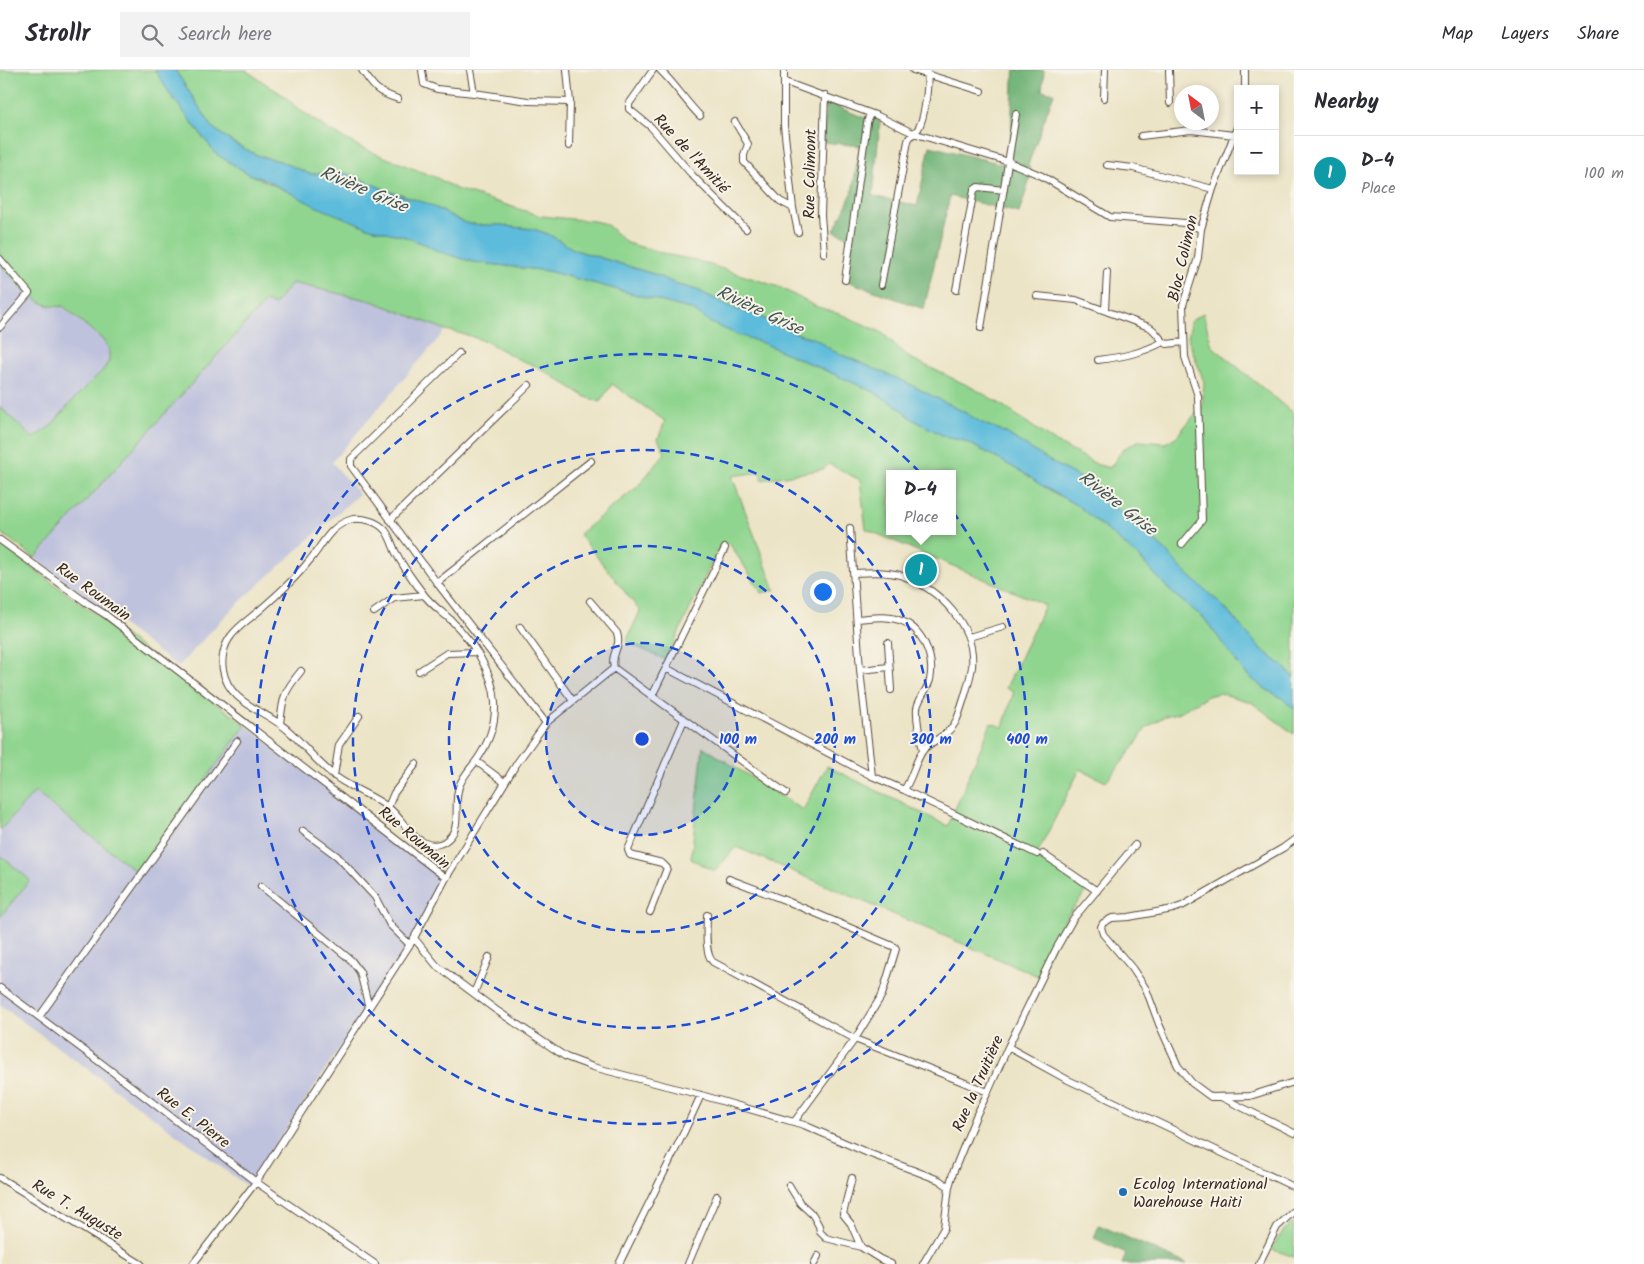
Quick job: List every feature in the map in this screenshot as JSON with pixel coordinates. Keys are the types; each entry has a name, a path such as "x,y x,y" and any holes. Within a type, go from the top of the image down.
{"street":[{"path":"362,70 374,88 398,99"},
{"path":"422,70 424,84 437,89 528,101 570,102"},
{"path":"470,70 474,93"},
{"path":"567,70 570,102 569,146"},
{"name":"Rue de l'Amitié","path":"653,70 630,104 629,109 651,127 693,176 746,229"},
{"path":"660,70 676,85 684,100 700,116"},
{"path":"784,70 784,126 793,208 798,232"},
{"path":"913,70 927,72 981,91"},
{"path":"1104,98 1105,70"},
{"path":"1169,70 1170,103"},
{"path":"1245,70 1245,85"},
{"path":"881,285 908,141 918,128 927,97 927,72"},
{"path":"785,82 825,95 878,116 913,133 1009,162 1042,176 1110,217 1185,222 1201,229"},
{"name":"Rue Colimont","path":"824,253 821,215 825,95"},
{"path":"845,280 865,135 870,113"},
{"path":"981,328 1016,114"},
{"path":"735,122 747,140 748,147 744,155 744,162 780,201 793,208"},
{"path":"1141,136 1191,130 1234,135"},
{"name":"Bloc Colimon","path":"1182,544 1202,520 1198,396 1185,357 1183,305 1198,258 1201,229 1213,189 1234,135"},
{"path":"1107,165 1132,168 1213,189"},
{"path":"956,290 974,190 978,187 1004,190"},
{"path":"0,259 29,293 0,327"},
{"path":"1105,310 1107,272"},
{"path":"1037,296 1076,300 1153,329 1164,342 1171,345 1184,342"},
{"path":"1098,360 1123,357 1150,349 1164,342"},
{"path":"459,353 351,459 351,466 437,583 546,722"},
{"path":"390,520 529,385"},
{"path":"437,583 591,461"},
{"path":"353,519 370,520 386,531 401,561 424,595 453,622 476,652 490,680 495,704 493,727 486,745 458,787 456,825 453,832 448,840 430,845 412,835 388,808 334,776 280,724 237,697 225,678 222,666 223,655 230,637 238,628 288,584 309,562 334,528 344,521 353,519"},
{"path":"850,528 860,670 872,776"},
{"name":"Rue Roumain","path":"0,540 106,615 446,878 410,945 256,1182 194,1264"},
{"path":"652,696 725,548"},
{"path":"854,573 883,572 915,581 936,595 947,606 962,624 969,638 972,668 957,718 947,734 923,750 904,790"},
{"path":"374,612 394,598 424,595"},
{"path":"590,601 617,633 619,639 618,646 612,658 614,668 786,793"},
{"path":"857,619 886,617 900,620 912,628 928,650 931,662 930,681 917,708 918,733 923,750"},
{"path":"969,638 1003,626"},
{"path":"520,627 573,701"},
{"path":"888,643 891,690"},
{"path":"419,672 446,653 476,652"},
{"path":"860,670 889,667"},
{"path":"446,878 504,782 546,722 614,668"},
{"path":"666,668 872,776 1040,854 1097,892"},
{"path":"280,724 283,697 286,690 301,671"},
{"path":"334,776 339,745 360,716"},
{"path":"650,912 667,868 662,863 630,855 628,850 684,720"},
{"path":"38,1017 237,741"},
{"path":"476,761 504,782"},
{"path":"388,808 394,793 416,764"},
{"path":"303,832 337,856 375,897 390,925 410,945"},
{"path":"1294,840 1182,906 1172,910 1112,918 1103,923 1101,927 1103,934 1132,968 1146,989 1178,1066 1192,1083 1212,1097 1250,1096 1294,1082"},
{"name":"Rue la Truitière","path":"923,1264 944,1228 949,1187 976,1116 1056,949 1073,919 1135,846"},
{"path":"729,879 895,946 897,951 882,995 855,1038 794,1122"},
{"path":"261,886 351,960 360,972 369,1008"},
{"path":"707,915 708,952 710,959 855,1038 988,1092"},
{"path":"414,938 437,966 542,1042 566,1056 593,1067 701,1094 794,1122 939,1180 949,1187"},
{"path":"474,993 489,957"},
{"name":"Rue E. Pierre","path":"0,988 256,1182 374,1264"},
{"path":"1008,1047 1066,1079 1294,1187"},
{"path":"619,1264 701,1094"},
{"path":"1220,1096 1294,1133"},
{"name":"Rue T. Auguste","path":"0,1178 141,1264"},
{"path":"852,1178 843,1214 851,1224 861,1247"},
{"path":"789,1185 800,1203 813,1215 820,1232 826,1238 861,1247 891,1264"},
{"path":"688,1264 718,1196"},
{"path":"1259,1264 1277,1227 1294,1211"},
{"path":"814,1264 818,1256"}],"shaded area":[{"path":"0,264 54,308 62,306 103,340 109,349 109,361 103,370 73,400 51,426 33,438 0,407"},
{"path":"292,283 372,301 446,330 332,462 359,494 228,613 178,667 35,558 266,301 274,304"},
{"path":"246,725 439,876 438,887 409,942 294,1118 247,1186 0,1005 0,917 30,880 0,855 0,830 35,792"}],"green space":[{"path":"0,70 155,70 170,94 216,154 249,174 367,227 406,237 437,251 473,262 548,271 693,310 711,323 763,343 872,391 900,408 912,419 948,438 962,440 1027,475 1078,506 1139,557 1173,594 1204,618 1243,671 1262,687 1282,698 1294,709 1294,734 1251,702 1219,693 1208,696 1178,713 1165,716 1146,728 1134,747 1106,782 1080,769 1037,854 1088,890 1067,916 1038,976 736,847 715,871 691,859 703,747 803,810 827,766 948,826 991,723 1003,727 1014,691 1006,688 1045,605 866,529 860,480 829,464 824,469 762,480 761,472 732,476 775,590 762,593 729,543 720,545 666,660 626,642 640,611 579,534 638,486 665,453 658,439 665,421 612,384 600,402 586,397 538,367 518,359 487,342 446,330 372,301 292,283 274,305 266,301 35,558 0,532 0,407 33,438 51,426 73,400 103,370 109,361 109,349 103,340 63,306 44,304 20,286 0,264"},
{"path":"175,70 247,70 327,129 362,148 437,178 456,189 541,216 594,221 606,224 627,243 695,260 779,287 815,306 845,316 881,332 910,358 973,388 999,403 1052,440 1098,465 1110,468 1123,449 1138,441 1165,443 1176,437 1202,406 1204,382 1188,338 1191,321 1203,313 1212,346 1294,414 1294,678 1283,666 1261,649 1222,605 1183,570 1134,521 1080,478 1006,433 982,423 903,381 833,351 816,339 801,335 751,313 736,309 697,290 678,285 654,274 575,250 548,234 533,229 465,223 441,210 351,175 336,172 310,174 280,161 259,156 235,144 213,128"},
{"path":"1015,70 1044,70 1042,90 1054,93 1028,165 1032,173 1019,213 950,196 924,309 847,281 853,239 834,231 852,193 860,146 823,142 826,102 865,118 880,121 873,196 917,206 930,146 1010,166"},
{"path":"0,544 246,725 137,872 35,792 0,830"},
{"path":"0,855 30,880 0,917"},
{"path":"1294,1222 1294,1257 1271,1249 1284,1230"},
{"path":"1099,1225 1187,1264 1122,1264 1126,1253 1094,1238"}],"water":[{"name":"Rivière Grise","path":"155,70 175,70 213,128 235,144 259,156 280,161 310,174 336,172 351,175 391,192 426,203 465,223 533,229 548,234 575,250 654,274 678,285 697,290 736,309 751,313 801,335 816,339 833,351 903,381 982,423 1006,433 1097,490 1169,554 1183,570 1222,605 1261,649 1283,666 1294,678 1294,709 1282,698 1262,687 1243,671 1204,618 1173,594 1139,557 1078,506 1027,475 962,440 948,438 912,419 900,408 872,391 763,343 711,323 693,310 548,271 473,262 437,251 406,237 367,227 315,206 266,180 249,174 216,154 170,94"}],"place":[{"name":"D-4","path":"921,570"},
{"name":"Ecolog International Warehouse Haiti","path":"1123,1192"}]}
